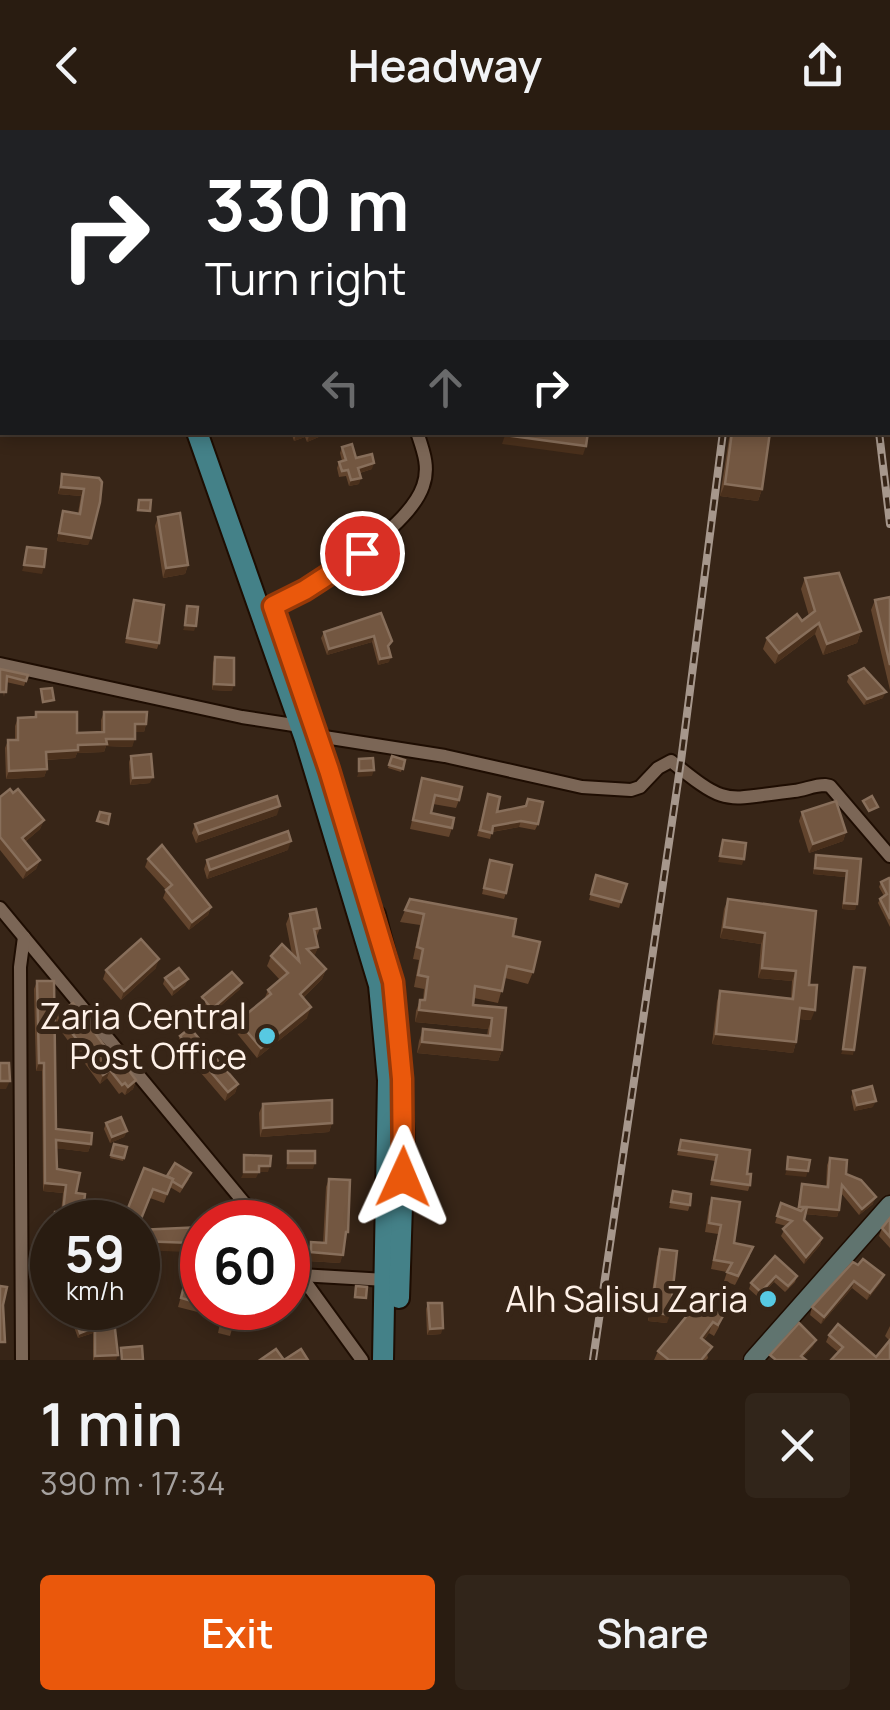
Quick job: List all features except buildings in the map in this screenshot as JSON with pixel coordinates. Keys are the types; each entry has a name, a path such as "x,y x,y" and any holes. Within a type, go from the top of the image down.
{"main road":[{"path":"199,435 384,943 398,1018 404,1143 397,1360"},
{"path":"213,435 273,606 379,985 388,1080 384,1360"}],"street":[{"path":"273,606 362,553 416,499 423,488 426,460 418,435"},
{"path":"0,664 582,787 631,790 672,761 700,786 737,799 830,786 890,856"},
{"path":"0,908 242,1200"},
{"path":"22,1360 20,968 24,938"},
{"path":"753,1360 890,1205"},
{"path":"310,1276 386,1280"},
{"path":"310,1289 362,1360"}],"railway":[{"path":"593,1360 681,761 723,435"},
{"path":"879,435 890,524"}],"place":[{"name":"Zaria Central Post Office","path":"267,1036"},
{"name":"Alh Salisu Zaria","path":"768,1299"}],"route":[{"path":"362,553 273,606 329,770 393,982 402,1079 403,1177"}]}
